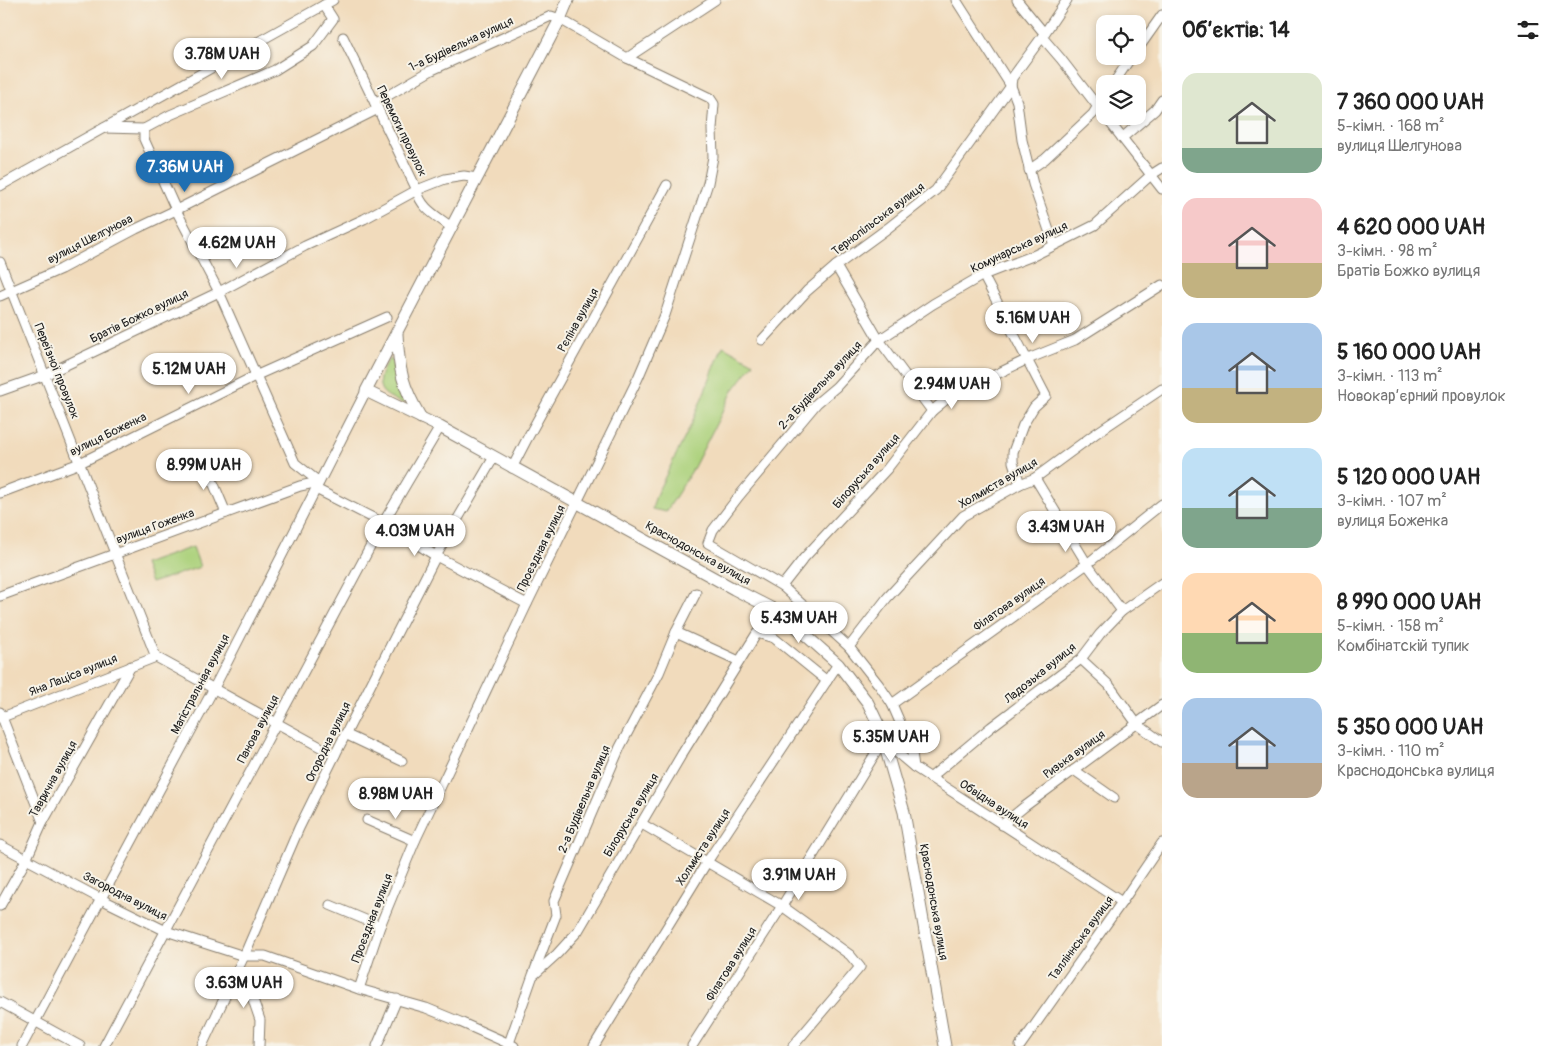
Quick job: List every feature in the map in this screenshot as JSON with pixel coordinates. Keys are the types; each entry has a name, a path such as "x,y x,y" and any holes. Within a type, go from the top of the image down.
{"main road":[{"path":"451,227 560,19 568,0"},
{"name":"Магістральная вулиця","path":"366,391 451,227"},
{"path":"397,332 398,359 402,380 410,400 421,418"},
{"name":"Краснодонська вулиця","path":"366,391 440,427 771,608 838,664 868,703 879,726 904,812 945,1046"}],"street":[{"path":"0,186 333,0"},
{"path":"560,19 627,58 715,0"},
{"path":"956,0 1011,86 1016,102 1029,170 1054,245"},
{"path":"1017,0 1096,105"},
{"name":"Тернопільська вулиця","path":"762,340 807,291 836,266 936,190 1011,86 1012,78 1066,0"},
{"path":"104,128 144,129 170,115 275,70 313,46 333,19 324,5"},
{"path":"1146,38 1162,15"},
{"name":"1-а Будівельна вулиця","path":"376,106 430,71 551,16 560,19"},
{"name":"Перемоги провулок","path":"343,36 417,190 418,198 426,209 451,227"},
{"name":"Проєздная вулиця","path":"359,988 380,926 415,841 527,604 638,378 665,315 708,183 713,158 712,129 714,104 710,98 627,58"},
{"path":"1122,138 1155,110 1162,100"},
{"name":"вулиця Шелгунова","path":"0,296 60,269 376,106"},
{"path":"1029,170 1045,159 1093,114 1096,108"},
{"path":"1112,125 1162,189"},
{"path":"144,129 144,139 176,210 219,292 295,464 317,485 436,556 527,604"},
{"name":"Комунарська вулиця","path":"879,340 933,304 983,275 1035,255 1094,225 1151,175 1162,168"},
{"name":"Братів Божко вулиця","path":"0,391 45,375 219,292 305,246 364,219 417,190 445,179 464,176 476,178"},
{"name":"Рєпіна вулиця","path":"512,468 526,439 667,185"},
{"name":"Переїзної провулок","path":"0,262 156,657"},
{"path":"836,266 879,340 932,411"},
{"path":"983,275 1046,396 1034,407 1018,435 1013,462 1020,484"},
{"name":"Білоруська вулиця","path":"782,586 804,558 887,469 932,411 949,397 1028,359 1075,340 1162,285"},
{"name":"вулиця Боженка","path":"0,493 80,462 255,376 387,317"},
{"name":"2-а Будівельна вулиця","path":"782,586 708,543 713,530 817,403 836,387 879,340"},
{"name":"Холмиста вулиця","path":"849,647 887,598 963,516 1020,484 1035,478 1095,434 1162,389"},
{"name":"Магістральная вулиця","path":"22,1046 214,688 366,391"},
{"name":"Панова вулиця","path":"104,1046 383,523 440,427"},
{"name":"Огородна вулиця","path":"202,1046 238,970 299,828 345,734 436,556 494,458"},
{"path":"204,461 226,513"},
{"path":"1035,478 1087,564 1122,611"},
{"name":"вулиця Гоженка","path":"0,596 300,486 317,485"},
{"name":"Філатова вулиця","path":"892,704 1087,564 1162,504"},
{"name":"Ладозька вулиця","path":"930,778 991,728 1081,659 1100,634 1122,611 1162,584"},
{"path":"782,586 849,647 879,685 892,704 902,727 912,753 914,767"},
{"name":"2-а Будівельна вулиця","path":"510,1045 532,975 556,915 554,901 620,747 696,593"},
{"path":"676,632 739,661"},
{"name":"Білоруська вулиця","path":"532,975 557,954 578,931 682,754 757,633 774,638 827,681"},
{"path":"156,657 335,755"},
{"name":"Яна Лаціса вулиця","path":"1,716 156,657"},
{"path":"1081,659 1109,685 1137,724 1162,742"},
{"name":"Холмиста вулиця","path":"594,1046 707,862 838,664"},
{"name":"Таврична вулиця","path":"0,906 26,860 43,822 131,666"},
{"name":"Ризька вулиця","path":"1002,825 1162,705"},
{"path":"1,716 43,822"},
{"path":"345,734 402,761"},
{"name":"Філатова вулиця","path":"692,1046 782,906 883,741"},
{"name":"Обвідна вулиця","path":"883,741 930,778 1122,902"},
{"path":"1074,770 1114,798"},
{"path":"367,820 415,841"},
{"path":"642,824 782,906 850,955 860,967 793,1046"},
{"name":"Талліннська вулиця","path":"1020,1046 1162,843"},
{"name":"Загородна вулиця","path":"0,845 166,931 244,956 265,956 397,999 460,1022 510,1045"},
{"path":"330,905 380,926"},
{"path":"238,970 246,982 260,1020 259,1046"},
{"path":"377,1046 397,999"},
{"path":"0,1002 80,1046"}],"green space":[{"path":"723,346 754,363 734,389 693,469 666,512 652,509 656,495 691,425"},
{"path":"390,359 392,360 396,381 404,404 387,396 381,388 381,375"},
{"path":"193,547 200,567 151,583 144,564"}]}
